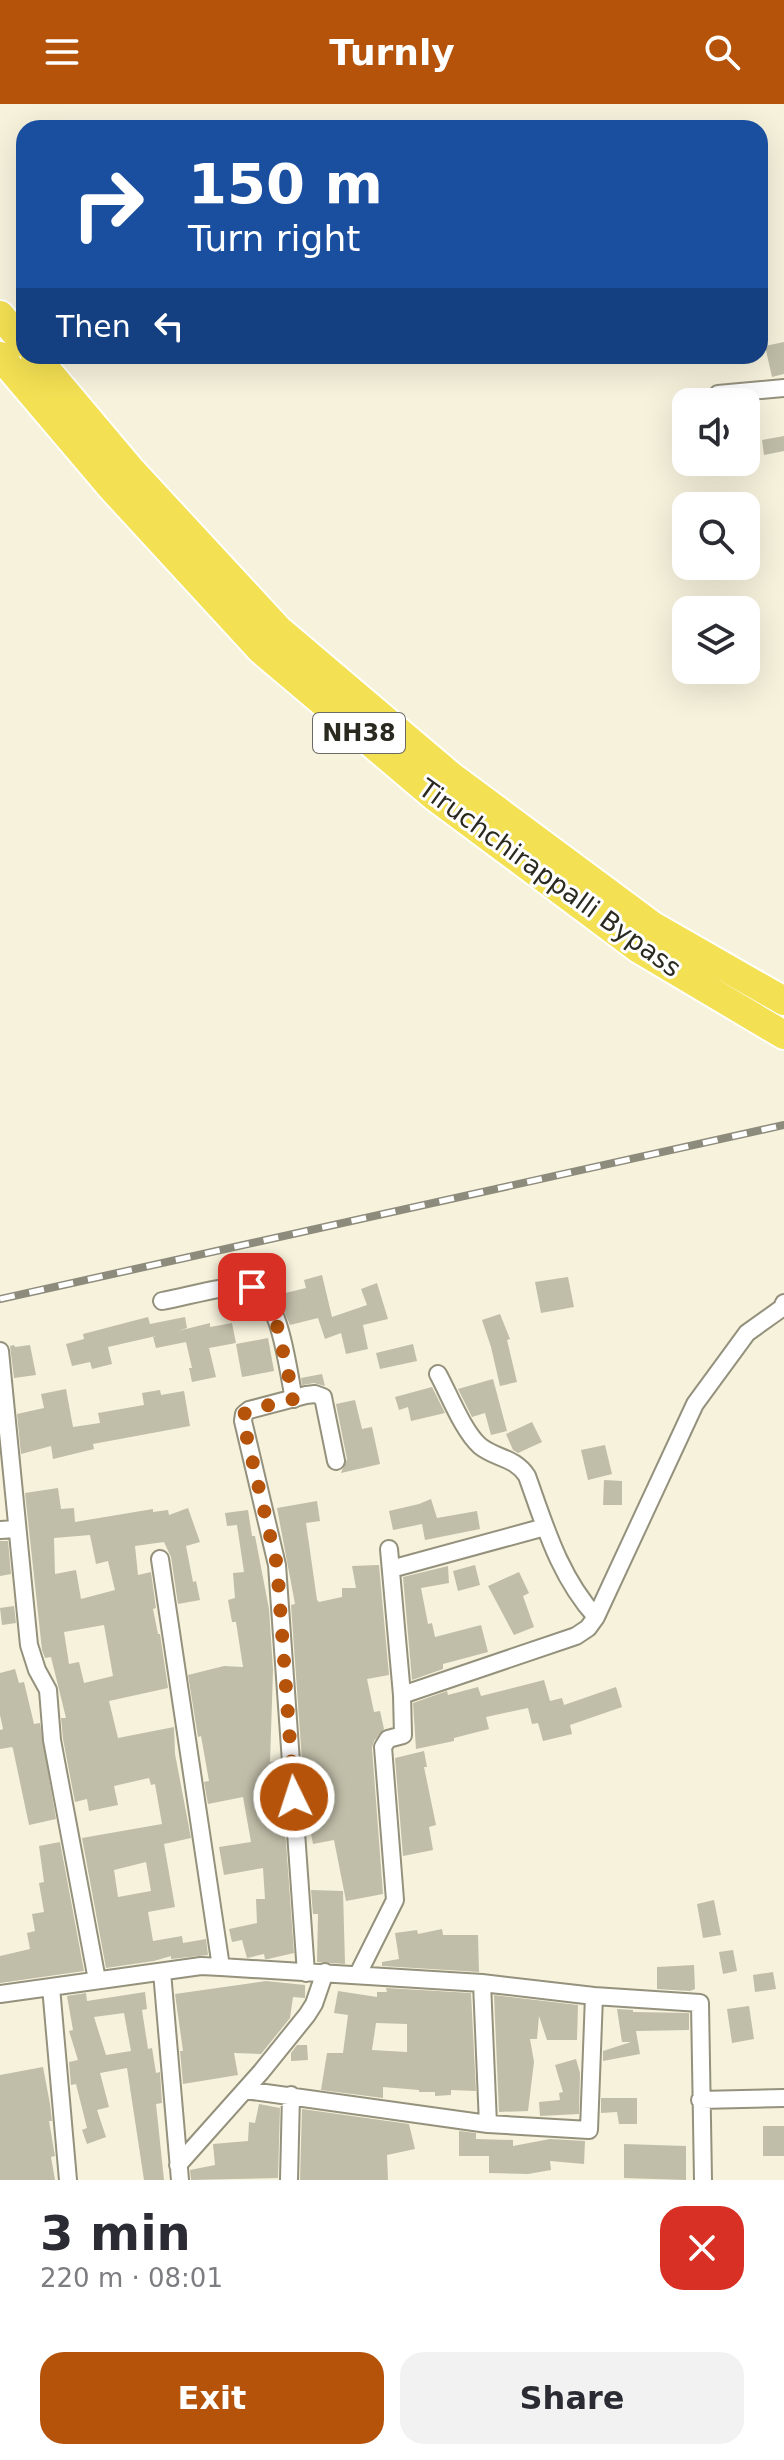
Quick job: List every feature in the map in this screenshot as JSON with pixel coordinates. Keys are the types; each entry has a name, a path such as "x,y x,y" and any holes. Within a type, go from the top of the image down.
{"highway":[{"path":"0,315 16,334"},
{"name":"Tiruchchirappalli Bypass","path":"0,356 111,487 261,650 435,797 639,949 784,1035"},
{"name":"Tiruchchirappalli Bypass","path":"42,364 131,470 279,630 451,776 653,926 784,1001"}],"street":[{"path":"760,390 784,388"},
{"path":"162,1301 234,1287 252,1287 264,1293 272,1304 294,1399"},
{"path":"402,1695 576,1636 588,1628 596,1617 695,1404 747,1333 782,1308 784,1303"},
{"path":"0,1351 29,1645 48,1690 52,1740 97,1980"},
{"path":"438,1374 473,1438 493,1454 511,1459 521,1466 566,1578 596,1617"},
{"path":"306,1973 277,1565 243,1421 244,1414 249,1410 315,1394 323,1397 336,1461"},
{"path":"391,1569 545,1527"},
{"path":"0,1530 17,1529"},
{"path":"358,1974 395,1900 383,1747 388,1739 403,1735 389,1549"},
{"path":"160,1559 221,1967"},
{"path":"0,1994 221,1967 482,1983 594,1996 700,2003 703,2180"},
{"path":"162,1972 179,2173"},
{"path":"179,2173 307,2015 325,1972"},
{"path":"482,1983 488,2124"},
{"path":"51,1987 68,2180"},
{"path":"245,2090 488,2124 589,2130 594,1996"},
{"path":"289,2180 291,2095"},
{"path":"700,2100 784,2098"}],"building":[{"path":"784,342 784,374 772,377 768,345"},
{"path":"784,436 784,451 764,455 762,440"},
{"path":"322,1275 332,1317 367,1305 361,1289 377,1283 388,1319 363,1325 368,1349 346,1354 341,1333 325,1339 318,1318 290,1325 277,1295 306,1288 304,1280"},
{"path":"568,1277 574,1307 541,1313 535,1282"},
{"path":"500,1314 510,1339 507,1340 517,1382 500,1386 482,1320"},
{"path":"148,1317 150,1324 185,1317 187,1328 178,1331 210,1323 210,1327 232,1323 236,1343 209,1348 216,1377 192,1382 186,1342 156,1348 153,1337 156,1336 108,1347 112,1364 92,1369 90,1362 72,1366 66,1344 84,1339 83,1334"},
{"path":"268,1338 274,1371 242,1377 236,1344"},
{"path":"413,1344 417,1361 380,1369 376,1353"},
{"path":"30,1345 36,1375 14,1378 10,1346"},
{"path":"322,1374 325,1386 314,1383 302,1385 301,1378"},
{"path":"493,1379 507,1431 491,1435 485,1413 472,1417 458,1389"},
{"path":"432,1387 445,1413 411,1421 408,1407 399,1410 395,1397"},
{"path":"66,1389 73,1427 100,1423 98,1413 144,1405 142,1393 160,1390 161,1395 184,1391 190,1426 93,1444 94,1449 53,1459 51,1446 21,1454 17,1414 44,1408 41,1394"},
{"path":"355,1400 362,1429 372,1427 380,1464 341,1473 347,1459 336,1404"},
{"path":"532,1422 542,1442 518,1453 513,1450 506,1434"},
{"path":"605,1445 612,1474 588,1480 581,1450"},
{"path":"604,1480 622,1481 622,1505 603,1505"},
{"path":"58,1488 61,1509 74,1508 75,1522 153,1509 153,1512 168,1510 169,1515 188,1508 200,1542 186,1546 200,1600 178,1604 171,1557 164,1542 135,1546 138,1575 151,1572 156,1608 153,1609 168,1688 109,1701 118,1738 174,1727 175,1754 191,1838 164,1844 175,1907 148,1912 153,1941 182,1936 183,1943 206,1939 208,1955 171,1959 171,1956 106,1968 82,1838 162,1824 155,1784 151,1785 149,1778 114,1786 118,1805 89,1811 87,1799 75,1802 63,1739 61,1718 66,1718 51,1657 45,1658 42,1650 25,1493","holes":["90,1535 96,1564 108,1561 115,1590 81,1599 76,1570 55,1574 54,1538","104,1625 113,1676 84,1683 79,1662 69,1664 64,1632","146,1862 151,1891 118,1897 114,1870"]},
{"path":"431,1499 437,1518 477,1511 480,1529 425,1540 422,1524 393,1530 389,1511"},
{"path":"317,1501 320,1521 306,1523 317,1600 342,1597 342,1588 356,1588 352,1566 379,1565 389,1675 367,1679 374,1712 380,1711 384,1729 372,1748 383,1894 346,1901 334,1840 313,1844 305,1803 291,1605 295,1604 277,1508"},
{"path":"248,1510 269,1609 273,1670 270,1762 280,1760 283,1807 280,1808 286,1842 294,1953 268,1959 264,1954 247,1958 242,1940 232,1942 229,1929 257,1923 256,1899 265,1899 263,1868 224,1875 219,1847 251,1842 243,1797 208,1804 204,1782 209,1781 188,1675 224,1666 243,1667 236,1622 232,1622 228,1600 235,1598 233,1573 244,1572 237,1525 227,1526 225,1513"},
{"path":"0,1541 8,1541 11,1574 0,1576"},
{"path":"475,1565 480,1585 458,1591 453,1571"},
{"path":"448,1566 449,1583 421,1588 428,1624 432,1623 435,1637 481,1625 488,1652 443,1664 443,1669 412,1680 403,1577"},
{"path":"519,1572 529,1593 523,1596 534,1627 514,1635 488,1586"},
{"path":"14,1606 16,1623 2,1625 0,1608"},
{"path":"15,1669 19,1683 24,1682 34,1724 40,1723 56,1819 29,1825 13,1749 0,1749 0,1730 3,1729 0,1673"},
{"path":"544,1680 550,1701 562,1698 564,1705 616,1687 622,1707 570,1725 572,1734 543,1741 538,1723 532,1724 528,1708 486,1717 489,1729 416,1749 413,1703 447,1691 448,1695 478,1687 481,1696"},
{"path":"424,1751 427,1767 424,1767 436,1825 429,1827 433,1850 403,1856 395,1758"},
{"path":"60,1842 84,1971 0,1983 0,1956 30,1949 27,1933 35,1931 32,1914 44,1912 39,1883 44,1882 39,1846"},
{"path":"311,1890 343,1891 345,1964 317,1962 318,1914 313,1914"},
{"path":"714,1900 721,1935 703,1938 697,1904"},
{"path":"442,1929 443,1935 478,1935 479,1972 382,1966 382,1962 399,1959 395,1933 417,1930 418,1934"},
{"path":"733,1950 737,1971 723,1974 719,1952"},
{"path":"694,1965 695,1989 657,1989 657,1967"},
{"path":"773,1972 776,1989 755,1992 753,1975"},
{"path":"266,1981 305,1985 305,1998 293,1997 290,2018 261,2054 234,2053 238,2075 183,2084 180,2051 183,2051 175,1994"},
{"path":"386,1988 471,1993 476,2091 451,2090 451,2095 435,2096 435,2092 383,2087 383,2098 321,2090 327,2053 343,2053 348,2015 334,2013 338,1991 377,1997 377,1992 387,1992","holes":["376,2023 407,2024 407,2052 372,2050"]},
{"path":"145,1992 147,2009 142,2010 148,2049 152,2048 156,2073 160,2072 162,2103 156,2104 164,2180 144,2180 127,2068 100,2073 109,2107 97,2110 106,2137 87,2144 82,2130 87,2128 76,2084 71,2085 69,2062 78,2060 69,2031 73,2030 67,1996 86,1993 87,2001","holes":["124,2013 131,2051 106,2055 94,2017"]},
{"path":"494,1995 578,2005 577,2040 547,2040 539,2016 537,2039 530,2039 534,2062 528,2111 499,2112"},
{"path":"749,2006 754,2039 732,2043 727,2009"},
{"path":"617,2009 689,2013 689,2030 636,2031 640,2054 603,2061 603,2051 631,2042 622,2042"},
{"path":"297,2045 307,2045 308,2060 291,2061 291,2053"},
{"path":"576,2059 580,2073 579,2114 540,2116 539,2102 560,2100 559,2093 563,2092 555,2065"},
{"path":"43,2067 52,2121 49,2121 55,2156 51,2157 55,2180 0,2180 0,2075"},
{"path":"601,2098 637,2098 637,2124 619,2124 617,2112 601,2113"},
{"path":"259,2104 280,2108 278,2178 191,2180 190,2170 215,2165 213,2144 248,2141 249,2122 255,2123"},
{"path":"302,2109 409,2124 415,2149 387,2155 388,2180 300,2180"},
{"path":"763,2126 784,2126 784,2156 763,2156"},
{"path":"459,2131 476,2133 476,2139 513,2140 513,2146 550,2139 585,2141 584,2164 550,2161 551,2170 528,2174 489,2173 489,2156 459,2156"},
{"path":"624,2144 686,2146 686,2180 624,2178"}],"railway":[{"path":"0,1299 784,1125"}],"route":[{"path":"252,1287 264,1293 272,1304 294,1399 249,1410 244,1414 243,1421 277,1565 294,1797"}]}
